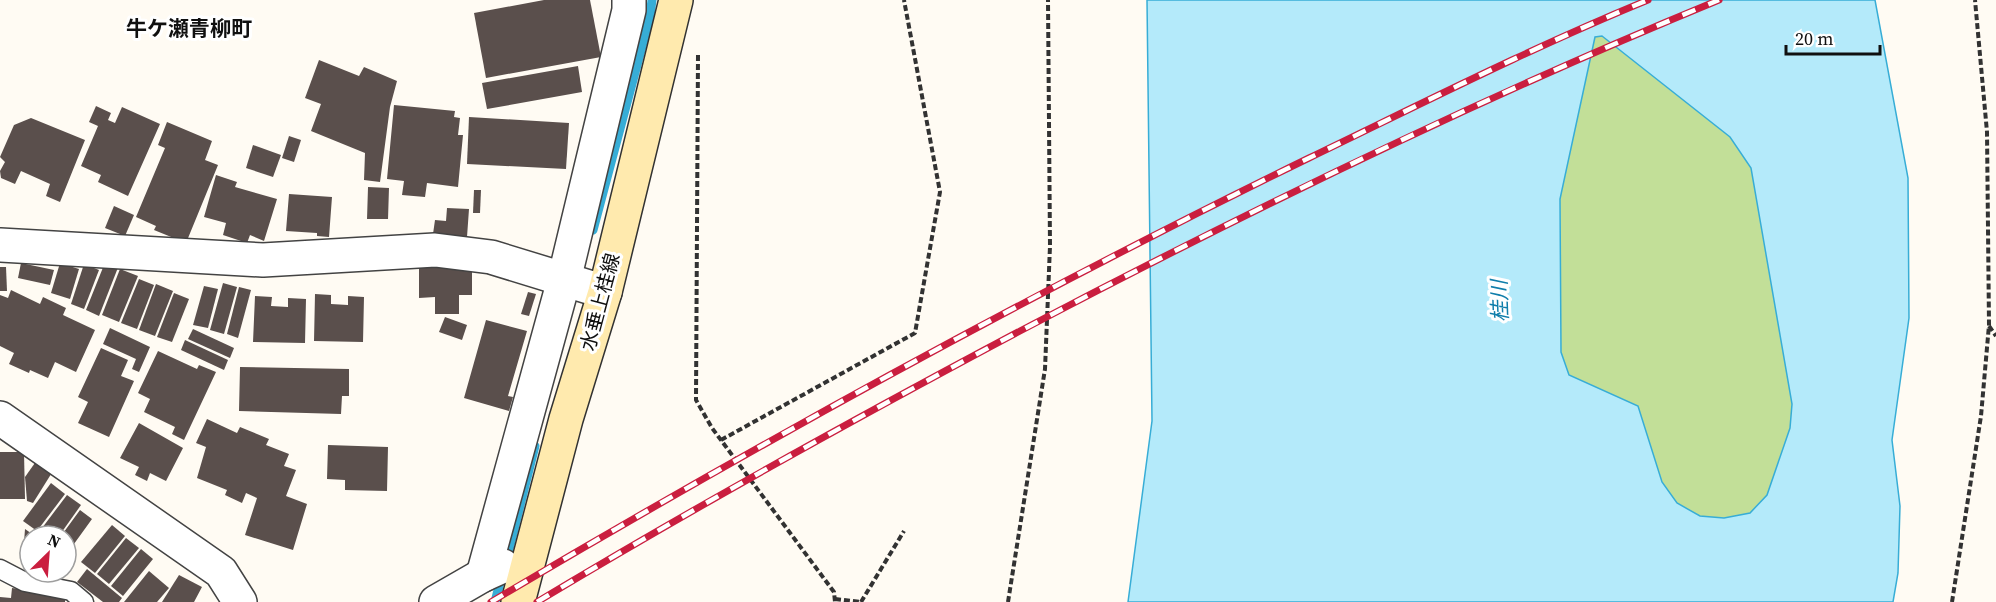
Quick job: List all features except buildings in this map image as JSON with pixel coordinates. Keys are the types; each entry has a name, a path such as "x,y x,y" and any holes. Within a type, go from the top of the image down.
{"main road":[{"name":"水垂上桂線","path":"518,602 676,0"}],"street":[{"path":"483,575 566,280 630,0"},
{"path":"0,245 263,261 435,250 491,257 601,291"},
{"path":"0,418 221,572 240,602"},
{"path":"436,602 483,575 529,555"}],"lane":[{"path":"0,569 25,582 71,591 84,602"}],"path":[{"path":"721,440 915,333 940,192 904,0"},
{"path":"1008,602 1045,369 1050,246 1048,0"},
{"path":"1952,602 1981,416 1989,325 1987,132 1975,0"},
{"path":"698,53 696,400 721,440 834,592 835,601 861,602 904,531"},
{"path":"1989,325 1996,336"}],"green space":[{"path":"1602,36 1730,137 1751,168 1792,404 1790,428 1767,495 1750,513 1724,518 1700,516 1677,503 1662,482 1638,407 1569,375 1561,352 1560,199 1595,37"}],"water":[{"name":"桂川","path":"1147,0 1875,0 1908,178 1909,318 1892,440 1900,506 1898,573 1893,602 1128,602 1152,421","holes":["1602,36 1730,137 1751,168 1792,404 1790,428 1767,495 1750,513 1724,518 1700,516 1677,503 1662,482 1638,406 1569,375 1561,352 1560,199 1595,37"]}],"waterway":[{"path":"593,230 650,16 652,0"},
{"path":"506,561 535,446"},
{"path":"495,602 502,574"}],"railway":[{"path":"491,602 794,428 1101,263 1477,76 1648,0"},
{"path":"537,602 716,497 837,430 1020,331 1192,242 1453,116 1719,0"}],"district":[{"name":"牛ケ瀬青柳町","path":"189,29"}]}
